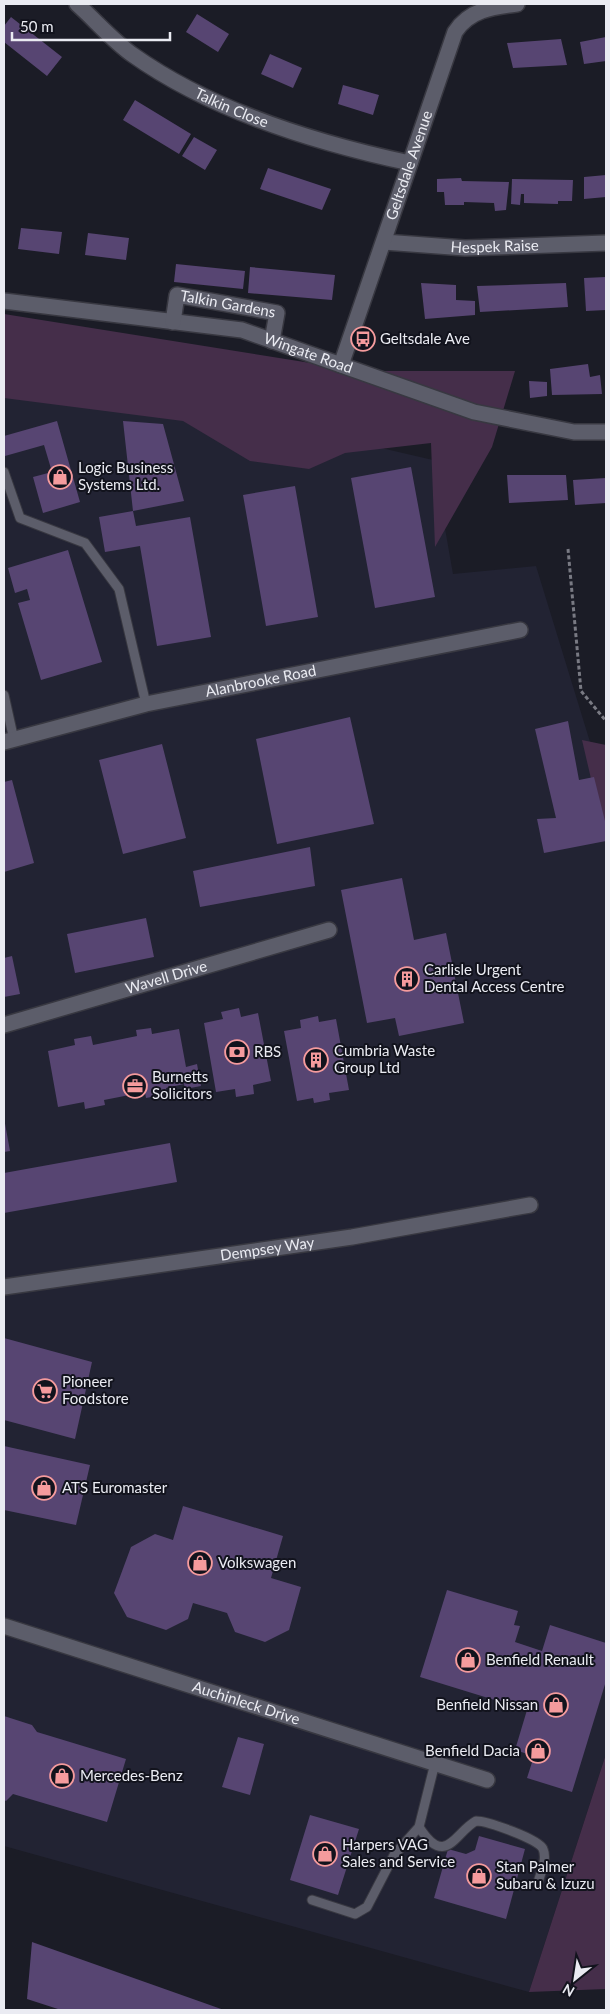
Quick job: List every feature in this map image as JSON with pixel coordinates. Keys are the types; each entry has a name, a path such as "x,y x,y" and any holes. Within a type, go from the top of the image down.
{"street":[{"name":"Talkin Close","path":"77,4 132,55 220,105 347,150 410,163"},
{"name":"Geltsdale Avenue","path":"341,365 455,32 462,21 471,15 491,7 516,4"},
{"name":"Hespek Raise","path":"384,242 465,248 606,243"},
{"name":"Talkin Gardens","path":"172,322 178,294 268,311 277,313 272,341"},
{"name":"Wingate Road","path":"4,301 242,330 474,412 574,432 606,432"},
{"name":"Alanbrooke Road","path":"9,741 146,704 520,630"},
{"name":"Wavell Drive","path":"4,1025 329,930"},
{"name":"Dempsey Way","path":"4,1287 352,1236 530,1205"},
{"name":"Auchinleck Drive","path":"4,1626 487,1780"}],"lane":[{"path":"4,472 20,518 86,543 119,589 146,704"},
{"path":"4,699 9,741"},
{"path":"312,1900 355,1914 367,1907 394,1855 419,1827 435,1763"},
{"path":"419,1827 436,1845 444,1846 453,1843 476,1820 493,1824 531,1840 544,1850 543,1868 539,1879"}],"path":[{"path":"568,549 581,691 606,721"}],"shaded area":[{"path":"4,314 361,371 515,371 492,447 435,547 431,443 345,453 309,469 250,461 183,421 4,398"},
{"path":"4,371 92,381 433,460 453,574 536,566 606,794 606,1754 529,1992 4,1846"},
{"path":"582,740 606,745 606,843"},
{"path":"606,1754 606,1989 529,1992"}],"building":[{"path":"197,14 229,34 218,52 186,32"},
{"path":"11,17 62,57 47,76 4,42 4,26"},
{"path":"606,37 606,61 584,64 580,42"},
{"path":"561,39 567,65 513,68 507,43"},
{"path":"270,54 302,68 293,88 261,74"},
{"path":"343,85 379,95 373,115 338,104"},
{"path":"135,100 191,134 179,154 123,120"},
{"path":"194,137 217,150 205,170 182,156"},
{"path":"268,168 331,189 322,210 260,189"},
{"path":"606,175 606,197 584,199 584,177"},
{"path":"461,178 462,181 509,182 506,210 495,211 494,203 464,202 464,205 445,205 444,192 437,192 437,179"},
{"path":"512,179 573,180 572,201 558,201 558,204 524,203 524,194 521,194 520,205 511,204"},
{"path":"21,228 62,232 59,254 18,249"},
{"path":"88,233 129,238 126,260 85,255"},
{"path":"176,264 245,271 243,289 174,282"},
{"path":"250,267 335,275 332,300 248,293"},
{"path":"606,277 606,310 586,311 584,278"},
{"path":"421,283 456,285 456,300 475,301 475,315 425,319"},
{"path":"566,283 568,307 480,312 477,286"},
{"path":"588,364 590,377 600,375 602,394 552,395 550,369"},
{"path":"529,381 547,382 547,396 530,398"},
{"path":"57,421 80,502 43,513 33,477 52,472 44,445 5,456 4,436"},
{"path":"123,421 163,424 184,501 133,511"},
{"path":"411,467 435,597 375,608 351,478"},
{"path":"507,475 566,475 568,500 509,503"},
{"path":"606,478 606,503 575,505 573,480"},
{"path":"295,486 318,617 266,626 243,495"},
{"path":"133,511 136,526 190,517 211,637 157,646 140,546 105,552 99,517"},
{"path":"68,550 102,662 41,680 18,603 30,600 27,589 15,593 8,568"},
{"path":"350,717 374,824 277,844 256,739"},
{"path":"568,721 579,780 594,777 606,825 606,841 544,853 537,819 556,818 535,729"},
{"path":"162,744 186,838 123,854 99,760"},
{"path":"12,780 34,863 4,872 4,782"},
{"path":"310,847 315,886 200,907 193,871"},
{"name":"Carlisle Urgent Dental Access Centre","path":"402,878 414,940 446,933 464,1023 399,1036 395,1018 367,1023 341,890"},
{"path":"146,918 154,957 75,973 67,934"},
{"path":"12,956 20,994 4,997 4,958"},
{"name":"RBS","path":"239,1008 241,1017 258,1013 271,1081 253,1085 254,1094 236,1097 235,1089 216,1092 204,1023 223,1019 221,1012"},
{"name":"Cumbria Waste Group Ltd","path":"318,1016 319,1022 336,1019 349,1090 329,1093 330,1100 314,1103 313,1098 297,1101 284,1031 301,1028 300,1020"},
{"path":"151,1028 152,1034 179,1029 186,1067 197,1064 201,1086 185,1089 184,1084 166,1088 167,1094 146,1098 145,1092 104,1100 105,1105 85,1109 84,1102 58,1107 48,1051 75,1045 74,1039 91,1036 93,1045 137,1036 136,1030"},
{"path":"4,1118 10,1151 4,1152"},
{"path":"170,1143 177,1182 4,1213 4,1173"},
{"name":"Pioneer Foodstore","path":"4,1338 92,1362 75,1439 4,1420"},
{"name":"ATS Euromaster","path":"4,1446 90,1465 76,1525 4,1510"},
{"name":"Volkswagen","path":"183,1506 283,1536 271,1578 301,1587 289,1630 265,1642 235,1632 227,1613 193,1603 188,1619 166,1630 127,1617 114,1593 131,1547 155,1534 173,1540"},
{"name":"Benfield Nissan","path":"447,1590 518,1611 514,1625 520,1626 515,1642 542,1651 550,1625 606,1643 606,1681 572,1792 527,1778 534,1756 515,1750 527,1710 420,1677"},
{"name":"Mercedes-Benz","path":"4,1716 32,1725 37,1732 126,1759 107,1822 13,1794 6,1801 4,1800"},
{"path":"238,1737 264,1744 250,1795 222,1787"},
{"name":"Harpers VAG Sales and Service","path":"310,1815 359,1829 338,1895 290,1880"},
{"name":"Stan Palmer Subaru & Izuzu","path":"479,1836 525,1849 506,1919 434,1898 448,1849 466,1854 475,1850"},
{"path":"32,1942 224,2010 61,2010 27,1999"}],"place":[{"name":"Geltsdale Ave","path":"363,339"},
{"name":"Logic Business Systems Ltd.","path":"60,477"},
{"name":"Carlisle Urgent Dental Access Centre","path":"407,979"},
{"name":"RBS","path":"237,1052"},
{"name":"Cumbria Waste Group Ltd","path":"316,1060"},
{"name":"Burnetts Solicitors","path":"135,1086"},
{"name":"Pioneer Foodstore","path":"45,1391"},
{"name":"ATS Euromaster","path":"44,1488"},
{"name":"Volkswagen","path":"200,1563"},
{"name":"Benfield Renault","path":"468,1660"},
{"name":"Benfield Nissan","path":"556,1705"},
{"name":"Benfield Dacia","path":"538,1751"},
{"name":"Mercedes-Benz","path":"62,1776"},
{"name":"Harpers VAG Sales and Service","path":"325,1854"},
{"name":"Stan Palmer Subaru & Izuzu","path":"479,1876"}]}
